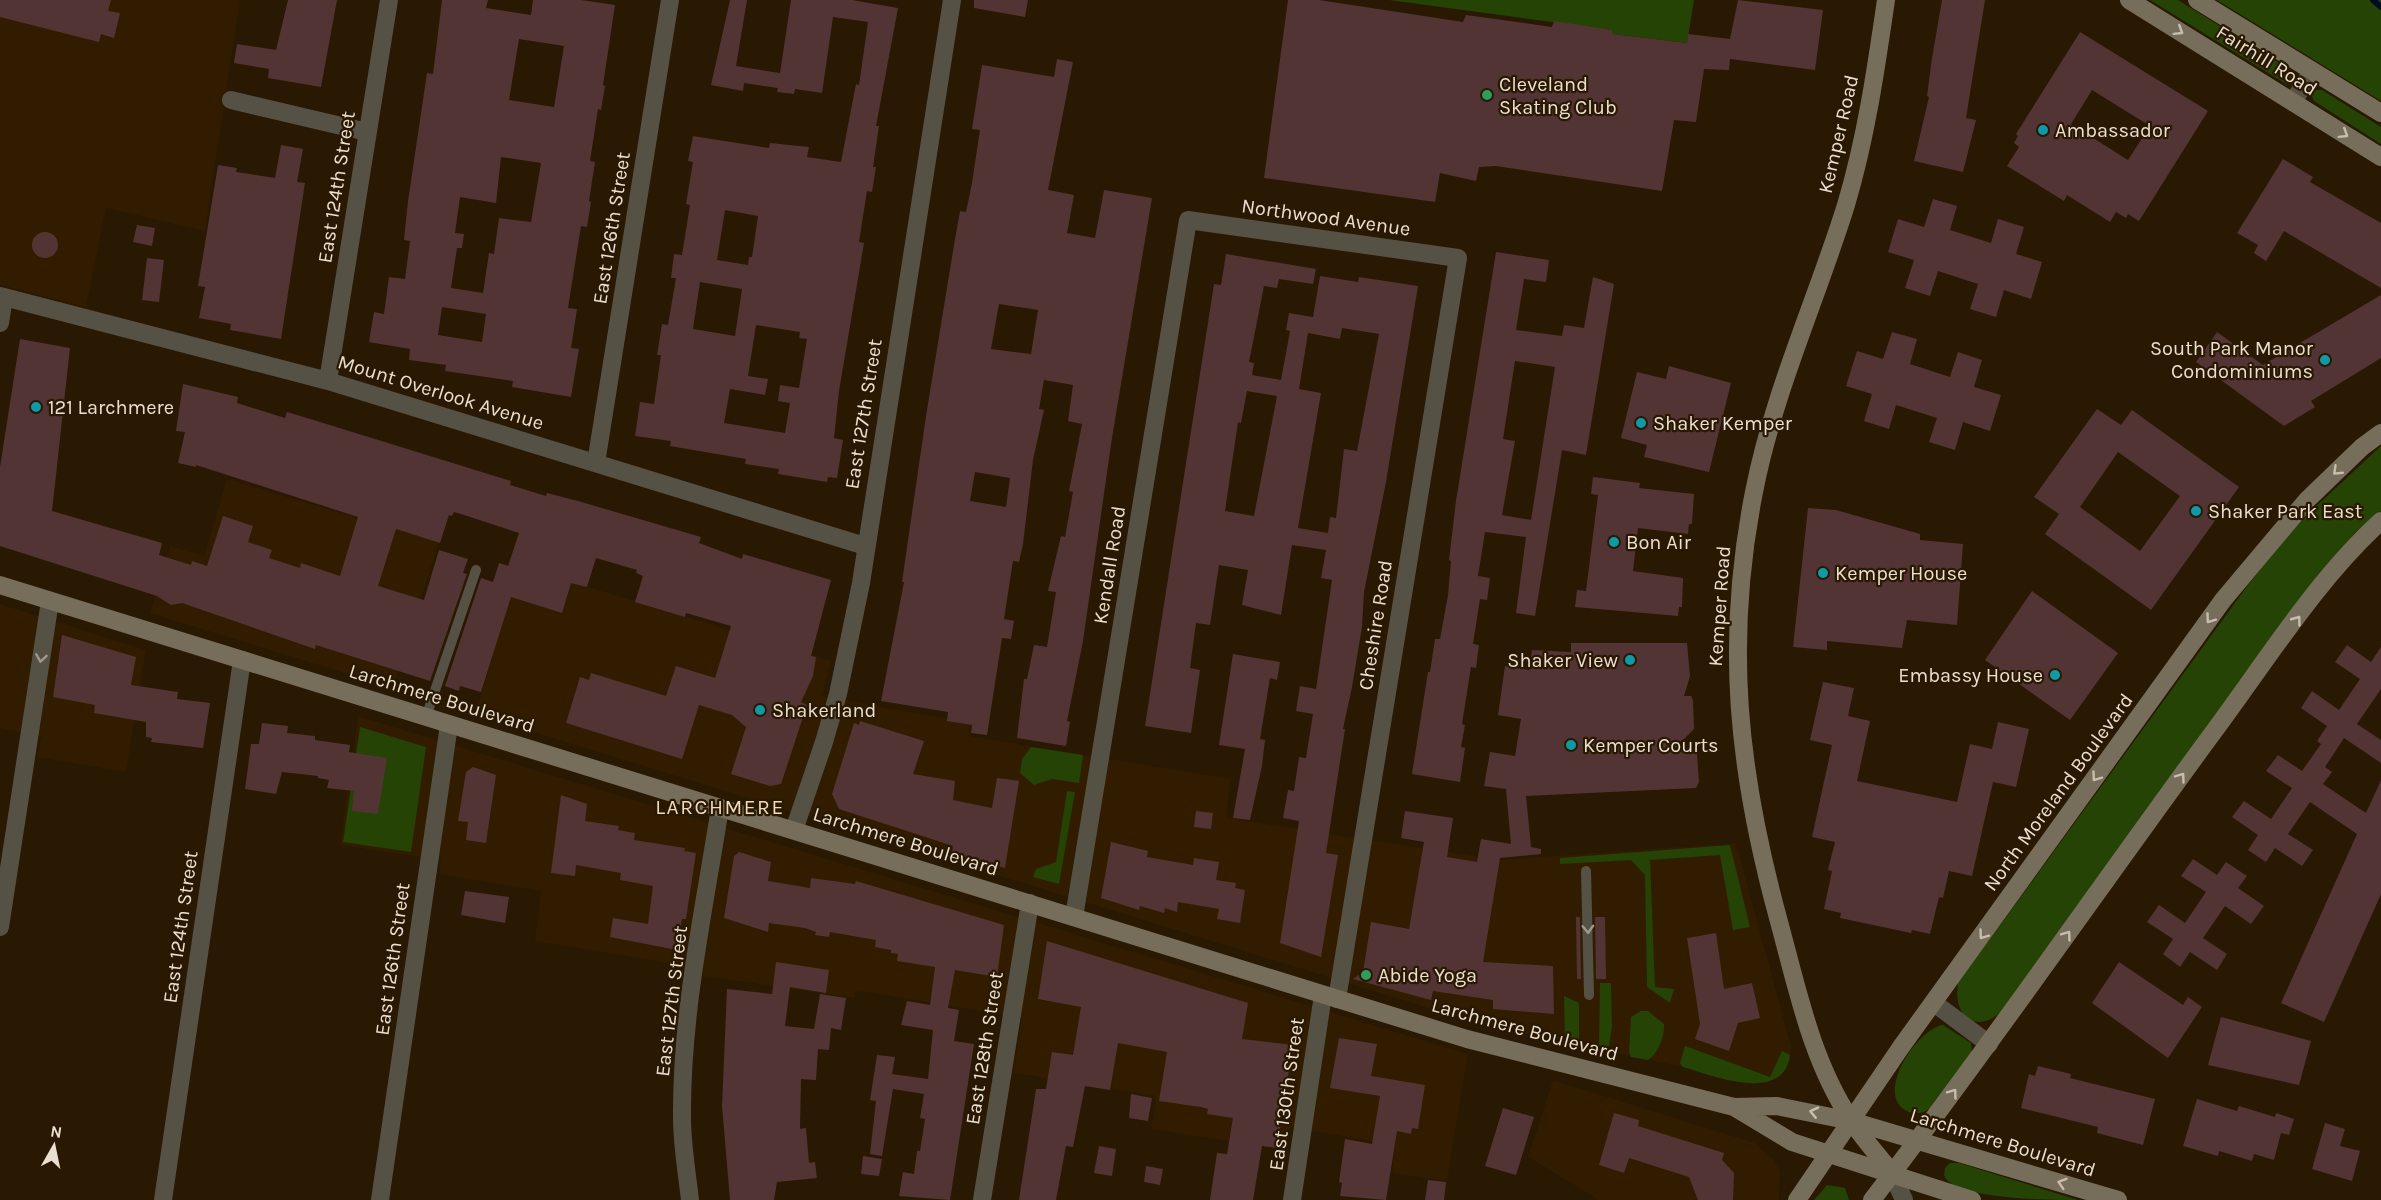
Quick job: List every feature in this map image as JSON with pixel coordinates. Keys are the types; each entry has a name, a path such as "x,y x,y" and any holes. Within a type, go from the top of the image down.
{"main road":[{"name":"Kemper Road","path":"1886,0 1872,93 1846,203 1776,410 1757,481 1741,582 1737,641 1738,691 1745,774 1758,843 1808,1027 1821,1065 1851,1121 1892,1173"},
{"name":"Fairhill Road","path":"2129,0 2381,157"},
{"name":"Fairhill Road","path":"2197,0 2381,113"},
{"name":"North Moreland Boulevard","path":"1797,1200 1894,1056 2223,600 2307,500 2361,447 2381,433"},
{"path":"1872,1200 1989,1044 2293,624 2353,547 2381,521"},
{"name":"Larchmere Boulevard","path":"0,585 1467,1039 1734,1107 1777,1106 1851,1121 1919,1139 2118,1200"},
{"name":"Larchmere Boulevard","path":"1734,1107 1780,1136 1828,1155 1892,1173 1972,1200"}],"street":[{"name":"East 124th Street","path":"328,381 389,0"},
{"name":"East 126th Street","path":"596,463 670,0"},
{"name":"East 127th Street","path":"794,830 838,694 861,583 952,0"},
{"path":"2293,102 2312,71"},
{"path":"231,100 367,132"},
{"name":"Northwood Avenue","path":"1188,220 1458,258"},
{"name":"Kendall Road","path":"1074,917 1188,220"},
{"name":"Cheshire Road","path":"1330,997 1458,258"},
{"path":"0,322 2,297"},
{"name":"Mount Overlook Avenue","path":"2,297 328,381 866,546"},
{"path":"0,927 50,601"},
{"name":"East 124th Street","path":"163,1200 242,660"},
{"name":"East 126th Street","path":"380,1200 449,725"},
{"name":"East 127th Street","path":"690,1200 682,1119 685,1060 691,996 720,808"},
{"name":"East 128th Street","path":"982,1200 1030,903"},
{"name":"East 130th Street","path":"1292,1200 1330,997"},
{"path":"1934,1003 1989,1044"},
{"name":"Kemper Road","path":"1892,1173 1904,1200"}],"lane":[{"path":"426,717 476,570"},
{"path":"1586,871 1589,995"}],"shaded area":[{"path":"0,0 240,0 205,231 106,208 86,307 0,285"},
{"path":"227,479 439,542 393,688 150,613 170,546 204,556"},
{"path":"520,566 831,661 821,696 970,723 969,736 1231,779 1226,818 1500,860 1736,843 1791,1046 1790,1060 1783,1072 1773,1079 1752,1085 1683,1067 1487,1026 475,714"},
{"path":"0,604 146,650 126,772 37,757 41,736 0,728"},
{"path":"358,716 1468,1054 1447,1181 1392,1173 1395,1145 1290,1127 1286,1150 1151,1129 1156,1096 1013,1073 1022,1018 856,990 855,998 703,976 704,969 535,941 541,891 439,874 441,860 340,845"},
{"path":"1553,1080 1755,1143 1774,1160 1780,1172 1779,1200 1599,1200 1528,1157"}],"green space":[{"path":"1389,0 1694,0 1687,43 1613,34 1612,30"},
{"path":"2150,0 2178,0 2294,72 2296,81 2293,85 2286,84"},
{"path":"2217,0 2381,0 2381,101"},
{"path":"2314,90 2322,90 2381,127 2381,144 2314,101 2311,94"},
{"path":"2381,446 2381,511 2356,532 2317,576 2005,1008 1986,1021 1970,1020 1959,1006 1958,983 2248,585 2296,525"},
{"path":"360,727 426,747 411,852 343,842"},
{"path":"1031,747 1083,755 1079,783 1052,779 1034,785 1020,773 1022,759"},
{"path":"1067,791 1075,792 1059,884 1033,877 1036,869 1056,862"},
{"path":"1730,845 1750,927 1733,930 1720,855 1650,860 1655,987 1674,989 1670,1003 1647,987 1645,875 1631,860 1560,864 1560,858"},
{"path":"1600,983 1611,983 1612,1027 1608,1052 1603,1051 1599,1045"},
{"path":"1564,996 1579,1003 1579,1039 1574,1045 1565,1043"},
{"path":"1641,1011 1648,1011 1664,1024 1660,1044 1655,1054 1648,1060 1631,1057 1629,1052 1631,1017"},
{"path":"1943,1025 1971,1043 1972,1053 1936,1104 1921,1113 1908,1112 1897,1101 1895,1090 1897,1076 1912,1048 1922,1037"},
{"path":"1685,1046 1770,1077 1782,1051 1790,1055 1785,1070 1775,1079 1761,1083 1745,1083 1683,1067 1680,1063"},
{"path":"1950,1163 1959,1163 2078,1200 2005,1197 1965,1189 1951,1183 1944,1175 1945,1168"},
{"path":"1827,1185 1845,1188 1849,1200 1814,1200"}],"building":[{"path":"0,0 111,0 108,11 120,13 114,38 101,34 99,42 0,17"},
{"path":"288,0 337,0 321,87 268,78 269,69 234,63 237,44 276,50"},
{"path":"442,0 488,0 486,8 531,15 533,0 581,0 615,5 603,85 605,86 601,110 598,109 590,161 595,162 589,201 591,202 587,227 581,226 568,308 577,309 571,348 579,349 571,397 512,387 513,381 445,371 446,365 409,360 410,349 369,342 374,312 384,314 389,277 405,279 410,241 404,240 408,201 427,73 433,74","holes":["519,39 564,46 554,107 509,100","501,157 541,163 531,222 499,218 494,254 489,253 483,293 451,288 457,248 462,248 464,234 455,233 460,197 496,203","442,307 486,314 482,342 438,335"]},
{"path":"730,0 747,0 736,66 780,73 791,0 852,0 898,8 876,126 879,126 873,167 876,167 872,192 867,191 859,242 864,243 839,391 834,438 843,440 837,478 828,477 827,482 778,474 779,469 745,464 746,459 670,446 671,441 635,436 640,402 654,404 661,355 657,355 662,324 668,325 676,278 671,278 674,254 682,255 690,205 686,204 693,162 688,161 693,136 769,148 770,143 809,147 807,157 841,162 856,84 859,85 868,22 833,17 822,93 795,89 794,94 777,92 778,88 744,83 743,91 711,85","holes":["725,210 758,216 752,257 749,257 748,265 717,260","700,282 742,289 735,336 693,329","756,325 800,332 799,338 807,339 799,388 780,385 778,401 790,403 785,433 724,423 730,389 765,395 768,379 748,376"]},
{"path":"974,0 1028,0 1025,17 974,8"},
{"name":"Cleveland Skating Club","path":"1288,0 1319,0 1463,22 1466,15 1552,27 1554,21 1612,30 1613,34 1687,43 1688,34 1730,39 1738,0 1823,10 1815,70 1730,59 1729,70 1704,69 1696,122 1674,120 1662,191 1496,166 1479,167 1476,181 1440,173 1435,202 1264,178"},
{"path":"1942,0 1985,0 1966,118 1976,120 1963,172 1914,161 1929,97 1927,96 1932,58"},
{"name":"Ambassador","path":"2080,32 2208,111 2139,221 2128,214 2126,218 2116,212 2110,222 2067,195 2064,201 2007,166 2019,147 2014,143 2018,136 2016,134","holes":["2092,90 2150,126 2128,160 2071,124"]},
{"path":"1057,59 1073,62 1048,190 1074,195 1067,233 1095,238 1104,190 1152,198 1112,438 1083,641 1067,721 1070,722 1066,746 1017,738 1024,679 1027,679 1034,645 1047,647 1056,592 1048,591 1061,536 1065,537 1073,492 1069,491 1082,424 1068,421 1073,385 1044,380 1039,409 1044,410 1033,460 1023,544 1019,562 1013,561 1004,619 1014,621 1011,639 1002,638 987,735 971,733 972,725 947,721 948,712 881,701 904,582 902,582 926,416 954,245 960,211 966,212 972,183 980,130 972,129 982,65 1054,77","holes":["999,304 1038,310 1031,354 991,349","975,472 1010,478 1006,507 970,501"]},
{"path":"281,145 303,149 297,182 305,183 281,339 230,330 231,324 199,318 205,287 198,286 218,165 237,168 236,172 275,178"},
{"path":"2283,159 2313,177 2310,182 2381,223 2381,288 2284,231 2266,261 2254,253 2258,245 2237,233"},
{"path":"1933,199 1957,206 1950,230 1991,243 1998,219 2024,227 2016,254 2042,262 2031,299 2004,290 1996,317 1970,309 1978,284 1938,271 1930,296 1905,288 1914,260 1888,252 1898,219 1924,227"},
{"path":"137,225 155,228 152,246 133,242"},
{"path":"45,232 54,236 58,245 54,254 45,258 36,254 32,245 36,236"},
{"path":"1496,252 1549,260 1546,282 1524,279 1516,330 1562,336 1564,325 1584,328 1593,277 1614,284 1586,455 1562,450 1535,616 1516,613 1526,537 1485,532 1478,576 1490,578 1487,600 1480,599 1473,644 1479,645 1476,668 1471,667 1462,724 1465,725 1461,747 1465,748 1460,782 1412,774 1428,672 1430,672 1435,639 1440,639 1448,595 1451,561 1449,560 1456,501","holes":["1515,361 1555,367 1531,520 1502,515 1515,441 1503,439"]},
{"path":"1226,254 1316,269 1313,284 1279,279 1277,288 1264,286 1249,362 1254,363 1252,375 1281,380 1290,331 1286,330 1289,313 1313,317 1320,276 1358,282 1359,277 1418,286 1386,482 1364,592 1362,627 1343,729 1345,729 1326,853 1338,855 1321,957 1280,943 1299,821 1283,818 1288,790 1294,791 1299,757 1306,758 1313,714 1296,711 1300,686 1316,689 1332,580 1321,578 1326,550 1292,545 1281,615 1242,605 1248,570 1219,565 1210,625 1196,623 1190,668 1200,670 1191,733 1145,726 1214,284 1221,285","holes":["1342,328 1379,334 1357,451 1344,449 1336,518 1330,517 1328,533 1298,528 1321,393 1299,389 1308,333 1340,339","1247,391 1277,396 1254,516 1225,511 1238,422 1241,423"]},
{"path":"147,258 164,260 159,302 142,300"},
{"name":"South Park Manor Condominiums","path":"2381,295 2381,358 2311,401 2315,407 2284,426 2196,362 2217,332 2263,365"},
{"path":"1892,332 1917,339 1910,364 1950,377 1958,352 1982,360 1974,387 2001,395 1990,431 1963,422 1955,450 1929,442 1937,418 1896,405 1889,429 1864,421 1872,394 1846,386 1857,351 1883,359"},
{"path":"20,339 70,348 52,511 162,543 159,555 191,565 192,561 207,566 223,516 253,526 248,542 272,550 269,558 300,568 301,563 340,576 358,517 196,465 196,467 178,463 185,432 176,431 183,384 238,397 237,403 285,418 287,412 320,422 511,481 510,485 546,496 547,493 578,501 701,537 699,543 742,559 743,554 831,580 811,656 816,657 813,676 801,702 807,705 781,784 770,786 731,774 746,727 732,715 699,705 682,759 566,723 580,677 589,680 591,673 666,696 676,666 715,678 731,626 686,613 685,617 635,602 643,576 636,573 637,570 596,558 587,587 571,583 562,613 511,597 481,692 460,686 459,691 445,686 481,578 493,582 499,563 508,566 519,533 464,515 454,512 452,516 449,515 440,543 396,529 378,586 424,600 439,550 468,559 463,573 467,574 430,681 316,645 315,649 182,603 171,605 157,596 0,546 0,467"},
{"name":"Shaker Kemper","path":"1669,366 1731,383 1709,472 1644,457 1647,445 1621,438 1637,372 1666,379"},
{"name":"Shaker Park East","path":"2097,409 2121,425 2132,410 2239,487 2151,610 2045,534 2059,514 2034,497","holes":["2118,452 2180,496 2140,551 2080,507"]},
{"name":"Bon Air","path":"1593,477 1640,483 1639,488 1694,494 1692,524 1689,524 1688,534 1638,528 1633,571 1683,578 1682,607 1679,607 1678,616 1575,607 1577,590 1586,591 1598,495 1591,494"},
{"path":"1808,508 1836,510 1920,534 1920,540 1963,544 1957,625 1907,620 1902,648 1827,641 1827,650 1793,647"},
{"name":"Embassy House","path":"2032,591 2118,653 2070,720 1985,660"},
{"path":"62,635 136,657 131,685 178,692 177,699 210,703 203,748 151,742 152,738 146,737 146,722 94,713 95,705 53,697"},
{"path":"1571,643 1687,643 1690,676 1684,696 1691,696 1693,700 1694,729 1679,744 1697,754 1699,782 1696,788 1526,796 1531,847 1541,849 1541,854 1500,858 1483,962 1553,966 1554,1014 1493,1009 1493,1000 1433,991 1431,1000 1353,979 1363,972 1371,922 1409,929 1424,842 1401,838 1405,811 1453,818 1447,857 1477,862 1481,839 1511,844 1506,789 1484,786 1490,752 1515,756 1521,719 1498,715 1505,666 1529,670 1532,650 1571,652"},
{"path":"2347,645 2371,662 2381,647 2381,689 2357,724 2381,740 2381,763 2344,738 2325,767 2332,772 2323,784 2366,813 2381,780 2381,894 2324,1022 2281,1003 2357,834 2310,802 2288,834 2313,850 2302,866 2275,848 2266,862 2248,850 2258,835 2232,817 2244,801 2271,819 2292,788 2266,771 2278,755 2302,771 2321,744 2317,741 2327,726 2301,708 2312,691 2339,710 2360,679 2335,662"},
{"path":"1233,654 1280,662 1277,680 1270,678 1260,739 1265,740 1262,766 1250,820 1233,818 1245,749 1219,745"},
{"path":"1823,682 1854,688 1848,716 1870,721 1857,781 1957,802 1970,744 1992,749 1998,722 2029,729 2016,787 1993,782 1972,876 1949,871 1943,898 1939,897 1930,934 1912,930 1911,933 1840,918 1841,913 1824,909 1832,871 1828,870 1835,842 1812,837 1832,745 1810,740"},
{"path":"860,721 924,741 913,774 955,781 953,800 992,808 997,778 1019,781 1005,868 952,854 953,846 839,809 832,794 854,723 859,725"},
{"path":"262,723 288,726 287,733 315,736 315,740 350,745 349,752 387,758 378,814 352,811 354,791 327,788 329,780 318,778 318,776 282,772 276,794 245,789 251,744 259,744"},
{"path":"473,767 496,775 486,843 466,840 468,822 458,821 466,772"},
{"path":"561,795 587,804 585,821 619,826 618,830 635,833 634,840 685,848 684,851 696,853 686,919 682,919 677,950 610,937 613,918 648,924 653,886 620,880 621,873 576,865 575,876 551,873"},
{"path":"1196,811 1213,813 1211,829 1194,827"},
{"path":"1111,842 1148,851 1147,857 1193,865 1194,858 1219,862 1216,880 1236,883 1235,888 1245,890 1240,923 1217,919 1219,909 1178,902 1177,912 1165,908 1164,913 1140,906 1139,910 1101,898"},
{"path":"739,852 771,862 768,881 810,888 811,878 855,884 856,881 1004,925 997,977 955,970 948,1008 959,1010 954,1041 974,1044 950,1200 899,1196 903,1172 914,1174 917,1151 920,1151 925,1119 920,1118 924,1094 893,1089 882,1156 870,1154 876,1101 870,1100 877,1055 895,1057 892,1074 928,1079 933,1030 901,1025 907,1001 930,1005 935,967 897,961 898,954 875,947 876,940 830,932 829,937 815,935 816,932 805,928 769,923 768,932 724,918 734,856"},
{"path":"2193,859 2217,875 2226,862 2247,876 2238,888 2264,906 2251,924 2225,906 2203,938 2227,954 2217,970 2190,952 2180,967 2163,954 2173,939 2147,922 2159,905 2185,923 2206,892 2181,876"},
{"path":"465,891 509,897 505,923 461,915"},
{"path":"1576,917 1580,917 1581,979 1577,979"},
{"path":"1595,917 1605,917 1606,979 1596,979"},
{"path":"1716,933 1724,989 1752,983 1760,1018 1738,1023 1729,1051 1695,1039 1700,1024 1687,938"},
{"path":"1047,941 1248,1003 1242,1039 1293,1045 1277,1148 1262,1146 1253,1200 1210,1200 1217,1153 1227,1154 1233,1118 1207,1114 1208,1109 1201,1107 1159,1101 1167,1052 1118,1043 1110,1090 1085,1086 1073,1147 1066,1146 1056,1200 1019,1200 1036,1089 1046,1089 1052,1052 1073,1055 1081,1007 1038,999"},
{"path":"776,962 829,970 826,993 790,987 785,1026 814,1029 820,994 846,998 841,1030 831,1028 829,1050 818,1049 816,1080 801,1079 800,1129 806,1128 809,1163 815,1162 817,1178 777,1182 774,1200 730,1200 722,1106 727,989 772,994"},
{"path":"2119,962 2183,1005 2188,997 2202,1007 2168,1058 2092,1003"},
{"path":"2221,1017 2311,1041 2299,1085 2208,1065"},
{"path":"1339,1038 1377,1044 1371,1076 1425,1085 1418,1129 1412,1128 1411,1134 1397,1131 1386,1200 1340,1196 1342,1183 1339,1182 1345,1139 1372,1144 1380,1096 1330,1088"},
{"path":"2038,1066 2071,1074 2070,1078 2155,1099 2143,1145 2097,1133 2098,1127 2021,1108 2029,1074 2035,1076"},
{"path":"1131,1094 1152,1098 1148,1121 1129,1118"},
{"path":"2197,1099 2237,1111 2239,1106 2275,1117 2276,1113 2294,1119 2289,1135 2281,1133 2274,1160 2254,1154 2252,1161 2219,1151 2218,1156 2183,1146"},
{"path":"1503,1108 1534,1117 1516,1175 1485,1166"},
{"path":"1614,1113 1639,1120 1638,1126 1724,1153 1722,1160 1734,1173 1733,1200 1698,1200 1689,1177 1629,1158 1624,1173 1599,1165"},
{"path":"2325,1123 2345,1129 2340,1146 2360,1151 2352,1181 2312,1169"},
{"path":"1099,1146 1116,1149 1112,1176 1094,1173"},
{"path":"863,1156 882,1159 879,1176 861,1174"},
{"path":"1146,1166 1163,1169 1160,1185 1144,1182"},
{"path":"1428,1180 1446,1182 1444,1200 1425,1200"}],"waterway":[{"path":"2373,0 2381,7"}],"place":[{"name":"Cleveland Skating Club","path":"1487,95"},
{"name":"Ambassador","path":"2043,130"},
{"name":"South Park Manor Condominiums","path":"2325,360"},
{"name":"121 Larchmere","path":"36,407"},
{"name":"Shaker Kemper","path":"1641,423"},
{"name":"Shaker Park East","path":"2196,511"},
{"name":"Bon Air","path":"1614,542"},
{"name":"Kemper House","path":"1823,573"},
{"name":"Shaker View","path":"1630,660"},
{"name":"Embassy House","path":"2055,675"},
{"name":"Shakerland","path":"760,710"},
{"name":"Kemper Courts","path":"1571,745"},
{"name":"Abide Yoga","path":"1366,975"}],"district":[{"name":"LARCHMERE","path":"720,807"}]}
